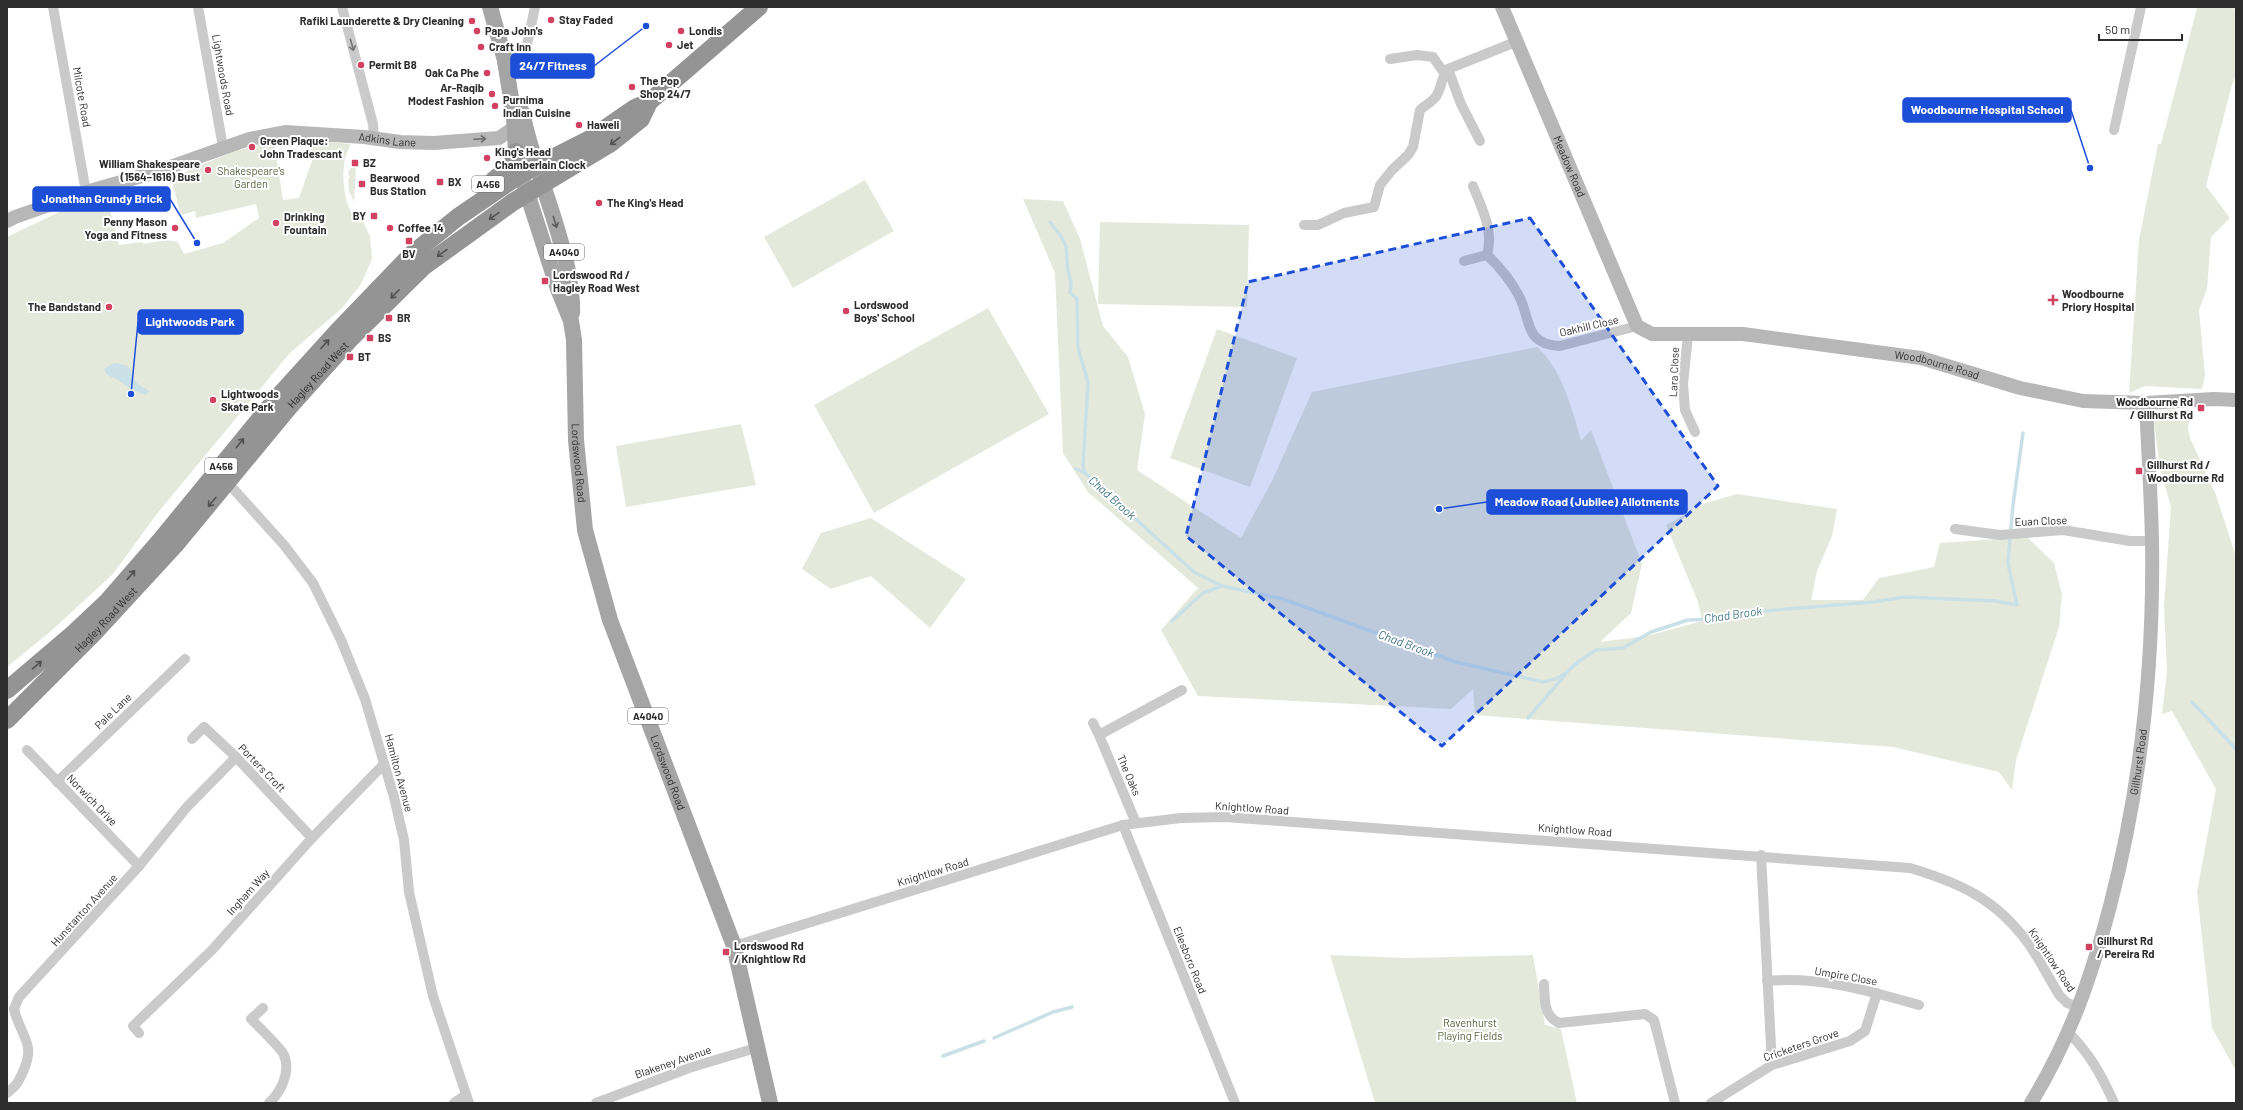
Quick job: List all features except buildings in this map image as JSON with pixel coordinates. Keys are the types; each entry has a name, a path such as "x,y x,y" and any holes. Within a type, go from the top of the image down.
{"highway":[{"name":"A456","path":"537,166 590,139 635,108 649,102 759,7"},
{"name":"A456","path":"544,184 611,143 641,119 649,102"},
{"name":"A456","path":"458,217 483,187 507,171 512,165 516,152"},
{"name":"Hagley Road West","path":"7,690 74,633 108,601 289,407 340,350 423,267 524,184 537,166"},
{"name":"Hagley Road West","path":"7,720 93,634 175,545 278,397 337,332 410,256 458,217 524,184 544,184"}],"main road":[{"path":"490,7 505,61"},
{"name":"Lordswood Road","path":"505,61 515,127 516,152 524,184 558,289 571,321 574,340 576,440 585,530 610,620 734,946 770,1103"},
{"name":"Lordswood Road","path":"505,61 520,103 527,138 544,184 566,260 573,306 571,321"}],"street":[{"name":"Milcote Road","path":"53,7 86,192"},
{"name":"Lightwoods Road","path":"198,7 223,147"},
{"path":"342,7 373,124 374,138"},
{"path":"505,61 522,54 528,45 534,7"},
{"name":"Meadow Road","path":"1502,7 1518,41 1637,326"},
{"path":"2114,130 2141,7"},
{"path":"1304,225 1318,225 1344,213 1374,207 1380,185 1392,170 1408,155 1413,147 1420,110 1430,104 1438,93 1446,71 1518,41"},
{"path":"1390,59 1417,55 1433,57 1446,71 1480,140"},
{"name":"Adkins Lane","path":"7,221 86,192 156,172 249,138 285,132 374,138 400,142 442,142 499,138 515,127"},
{"path":"1464,261 1487,255 1490,242 1489,229 1473,186"},
{"name":"Oakhill Close","path":"1487,255 1507,277 1520,297 1529,327 1541,342 1550,346 1560,346 1637,326"},
{"name":"Woodbourne Road","path":"1637,326 1652,334 1743,334 1921,358 2020,388 2083,401 2146,403 2214,398 2236,400"},
{"name":"Lara Close","path":"1688,335 1683,384 1685,410 1695,432"},
{"name":"Gillhurst Road","path":"2031,1103 2069,1033 2079,1006 2104,928 2133,804 2144,731 2150,628 2152,540 2146,403"},
{"name":"Hamilton Avenue","path":"221,479 284,545 313,583 340,640 365,699 404,840 410,892 432,996 468,1099"},
{"name":"Euan Close","path":"1955,529 2000,535 2063,530 2130,541 2152,540"},
{"name":"Pale Lane","path":"58,782 185,659"},
{"path":"1099,735 1182,690"},
{"name":"The Oaks","path":"1093,723 1136,823"},
{"name":"Porters Croft","path":"192,739 204,727 236,758 312,838"},
{"name":"Norwich Drive","path":"27,750 139,866"},
{"name":"Hunstanton Avenue","path":"7,1093 16,1087 30,1058 28,1043 14,1009 19,997 139,866 186,808 236,758"},
{"name":"Ingham Way","path":"139,1033 133,1026 212,950 312,838 384,764"},
{"name":"Knightlow Road","path":"734,946 1123,825 1181,818 1225,816 1761,855 1910,868 1941,877 1970,890 1991,904 2008,920 2029,944 2060,996 2067,1003 2079,1006"},
{"name":"Ellesboro Road","path":"1123,825 1235,1103"},
{"path":"1761,855 1772,1065"},
{"name":"Umpire Close","path":"1767,980 1819,981 1877,993 1919,1005"},
{"path":"1544,984 1546,1010 1553,1020 1559,1023 1645,1014 1654,1020 1675,1103"},
{"name":"Cricketers Grove","path":"1711,1103 1772,1065 1850,1041 1865,1031 1877,993"},
{"path":"263,1008 251,1019 284,1055 285,1068 285,1080 269,1103"},
{"path":"2069,1033 2085,1048 2097,1067 2114,1103"},
{"name":"Blakeney Avenue","path":"596,1103 689,1068 758,1047"},
{"path":"454,1103 468,1099"}],"highlighted area":[{"path":"1530,218 1718,486 1442,746 1186,536 1248,282"}],"green space":[{"path":"2230,7 2236,9 2236,75 2231,88 2206,186 2230,218 2211,237 2207,289 2199,310 2205,375 2202,389 2145,386 2129,393 2139,240 2158,144 2161,144 2197,8"},
{"name":"Shakespeare's Garden","path":"310,140 350,144 345,158 343,175 345,193 350,210 354,217 359,223 363,222 370,236 372,259 361,284 342,308 289,354 156,515 113,574 50,632 7,667 7,237 105,190 119,245 142,242 143,244 167,240 178,242 184,254 223,243 259,218 256,204 196,218 195,211 181,215 171,178 248,147 274,142 283,200 299,198 312,161"},
{"path":"351,168 356,168 354,202 349,191 348,179 350,178 348,172"},
{"path":"865,180 894,231 793,288 764,237"},
{"path":"1023,199 1063,201 1080,239 1103,326 1128,357 1145,414 1137,470 1241,538 1272,481 1312,392 1537,347 1553,366 1565,390 1581,441 1591,430 1642,564 1631,613 1600,642 1647,636 1702,621 1698,602 1666,525 1706,503 1737,494 1837,509 1832,536 1817,571 1811,600 1863,600 1879,578 1934,567 1940,543 2027,537 2054,563 2062,594 2059,627 2016,760 2012,790 1999,772 1893,747 1475,715 1473,689 1451,709 1198,696 1161,630 1198,588 1088,492 1063,453 1055,273"},
{"path":"1100,222 1249,225 1247,307 1098,304"},
{"path":"988,308 1049,414 874,513 814,405"},
{"path":"1217,329 1297,358 1250,487 1170,458"},
{"path":"2168,410 2191,410 2188,428 2190,438 2216,495 2236,557 2236,1071 2212,1028 2197,892 2216,789 2172,711 2162,714 2167,672 2164,606 2171,507 2160,468 2153,415"},
{"path":"741,424 756,485 626,507 616,446"},
{"path":"871,518 966,579 930,628 871,576 831,589 802,569 821,533"},
{"name":"Ravenhurst Playing Fields","path":"1330,955 1408,958 1533,955 1545,1025 1561,1029 1577,1103 1375,1103"}],"water":[{"path":"114,363 125,365 130,369 136,382 149,391 146,395 133,390 107,375 104,369"}],"waterway":[{"name":"Chad Brook","path":"1050,222 1066,246 1068,271 1071,283 1070,293 1077,299 1078,348 1088,382 1083,466 1085,473 1194,572 1222,586 1283,599 1456,662 1543,682 1555,679 1565,674 1579,661 1596,650 1623,648 1651,632 1688,620 1716,619 1751,612 1874,602 1904,597 1996,601 2017,605 2008,563 2013,505 2023,433"},
{"name":"Chad Brook","path":"1076,469 1085,473"},
{"path":"1172,621 1203,593 1222,586"},
{"path":"1528,718 1565,675"},
{"name":"Chad Brook","path":"2192,702 2236,749"},
{"path":"994,1038 1053,1012 1072,1007"},
{"path":"943,1056 984,1041"}],"place":[{"name":"Stay Faded","path":"551,20"},
{"name":"Rafiki Launderette & Dry Cleaning","path":"472,21"},
{"name":"24/7 Fitness","path":"646,26"},
{"name":"Papa John's","path":"477,31"},
{"name":"Londis","path":"681,31"},
{"name":"Jet","path":"669,45"},
{"name":"Craft Inn","path":"481,47"},
{"name":"Permit B8","path":"361,65"},
{"name":"Oak Ca Phe","path":"487,73"},
{"name":"The Pop Shop 24/7","path":"632,87"},
{"name":"Ar-Raqib Modest Fashion","path":"492,94"},
{"name":"Purnima Indian Cuisine","path":"495,106"},
{"name":"Haweli","path":"579,125"},
{"name":"Green Plaque: John Tradescant","path":"252,147"},
{"name":"King's Head Chamberlain Clock","path":"487,158"},
{"name":"BZ","path":"355,163"},
{"name":"Woodbourne Hospital School","path":"2090,168"},
{"name":"William Shakespeare (1564–1616) Bust","path":"208,170"},
{"name":"BX","path":"440,182"},
{"name":"Bearwood Bus Station","path":"362,184"},
{"name":"The King's Head","path":"599,203"},
{"name":"BY","path":"374,216"},
{"name":"Drinking Fountain","path":"276,223"},
{"name":"Penny Mason Yoga and Fitness","path":"175,228"},
{"name":"Coffee 14","path":"390,228"},
{"name":"BV","path":"409,241"},
{"name":"Jonathan Grundy Brick","path":"197,243"},
{"name":"Lordswood Rd / Hagley Road West","path":"545,281"},
{"name":"Woodbourne Priory Hospital","path":"2053,300"},
{"name":"The Bandstand","path":"109,307"},
{"name":"Lordswood Boys' School","path":"846,311"},
{"name":"BR","path":"389,318"},
{"name":"BS","path":"370,338"},
{"name":"BT","path":"350,357"},
{"name":"Lightwoods Park","path":"131,394"},
{"name":"Lightwoods Skate Park","path":"213,400"},
{"name":"Woodbourne Rd / Gillhurst Rd","path":"2201,408"},
{"name":"Gillhurst Rd / Woodbourne Rd","path":"2139,471"},
{"name":"Meadow Road (Jubilee) Allotments","path":"1439,509"},
{"name":"Gillhurst Rd / Pereira Rd","path":"2089,947"},
{"name":"Lordswood Rd / Knightlow Rd","path":"726,952"}]}
